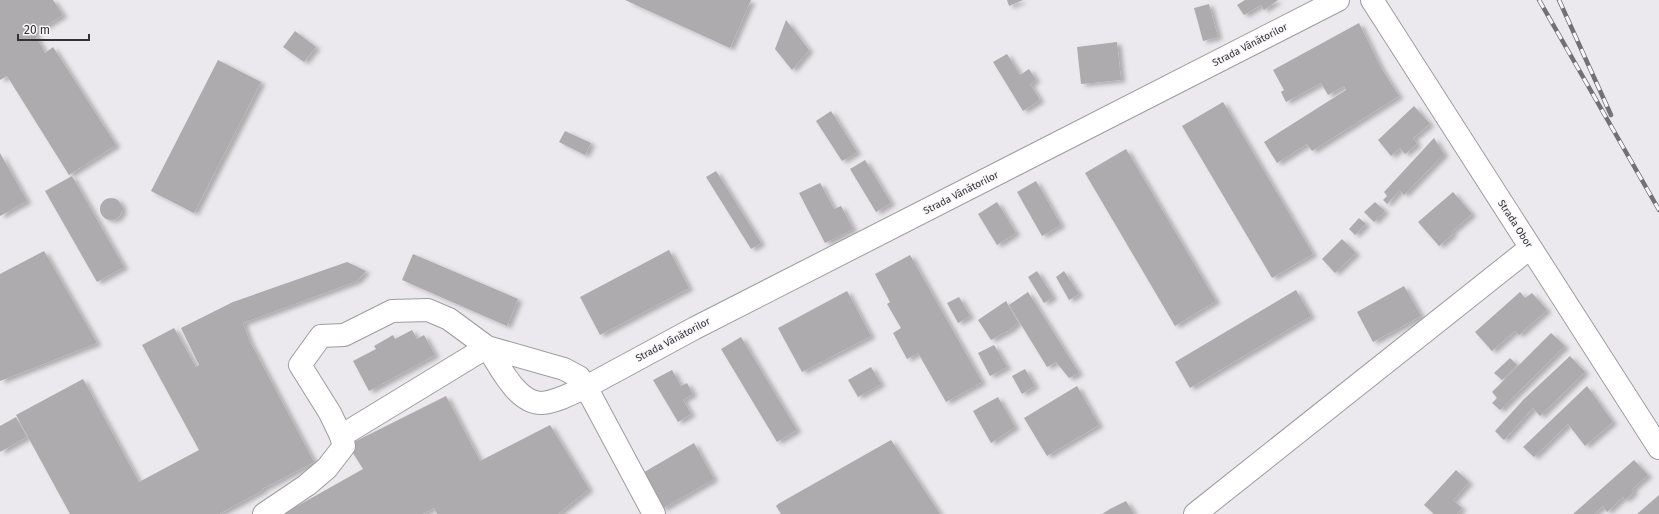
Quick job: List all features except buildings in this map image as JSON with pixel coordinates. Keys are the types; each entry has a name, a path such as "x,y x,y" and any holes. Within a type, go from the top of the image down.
{"street":[{"name":"Strada Vânătorilor","path":"341,436 330,413 300,365 321,336 344,335 392,311 428,310 449,319 487,347 514,388 528,400 541,403 555,400 586,387 702,325 1338,0"},
{"name":"Strada Obor","path":"1372,0 1659,448"},
{"path":"1195,514 1530,248"},
{"name":"Strada Vânătorilor","path":"487,347 564,369 578,377 586,387"},
{"path":"264,514 307,485 327,468 344,446 341,436 487,347"},
{"path":"586,387 654,514"}],"railway":[{"path":"1539,0 1659,210"},
{"path":"1559,0 1611,115"}]}
